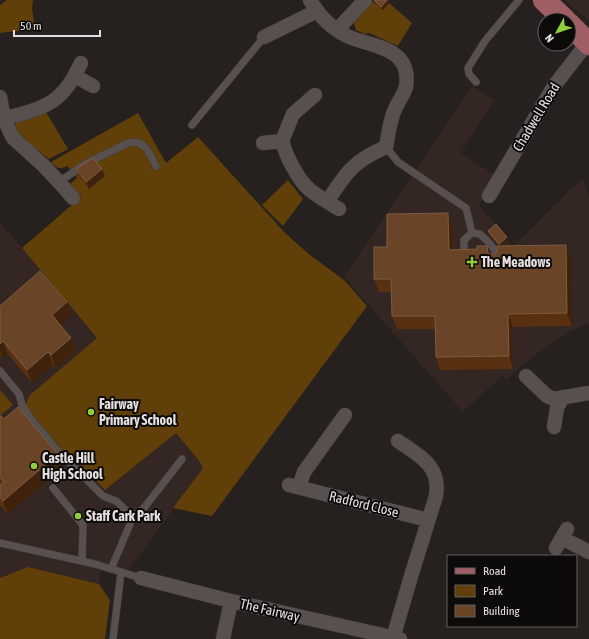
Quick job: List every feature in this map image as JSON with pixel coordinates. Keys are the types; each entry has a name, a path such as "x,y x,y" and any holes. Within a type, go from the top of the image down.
{"main road":[{"path":"544,0 557,12"},
{"path":"577,32 588,43"}],"street":[{"path":"337,30 365,0"},
{"path":"264,37 313,6 331,26 337,30 393,52 402,61 406,73 406,88 394,110 386,147 358,161 345,175 333,206 310,190 303,182 286,154 282,141 293,114 315,95"},
{"name":"Chadwell Road","path":"489,196 554,86 588,43"},
{"path":"4,119 42,107 61,95 75,76 82,63"},
{"path":"75,76 93,86"},
{"path":"0,97 4,119 13,138 60,182 73,198"},
{"path":"263,143 282,141"},
{"path":"526,376 547,396 554,399 589,393"},
{"path":"554,427 557,408 563,397"},
{"name":"Radford Close","path":"338,421 301,478 294,486 428,520"},
{"path":"397,638 412,573 436,496 437,487 433,470 416,448 398,441"},
{"path":"562,539 589,552"},
{"name":"The Fairway","path":"141,578 365,635 397,638"},
{"path":"223,639 231,601"}],"lane":[{"path":"476,82 469,74 468,68 486,41 519,0"},
{"path":"192,125 264,37"},
{"path":"60,182 85,164 128,143 136,142 142,144 146,148 156,166"},
{"path":"386,147 398,162 466,208 472,233"},
{"path":"464,250 464,240 472,233 480,234 500,252 497,263"},
{"path":"0,371 19,394 22,405 31,419 58,451 103,496 116,501 133,516"},
{"path":"111,569 133,516 144,508 182,459"},
{"path":"53,488 83,524 82,561"},
{"path":"0,543 82,561 141,578"},
{"path":"113,639 121,572"}],"shaded area":[{"path":"564,0 589,0 589,21"},
{"name":"The Meadows","path":"472,86 495,100 461,153 495,175 479,205 513,246 583,178 589,198 589,323 571,331 553,342 530,359 507,380 502,376 463,412 344,277"},
{"name":"Fairway Primary School","path":"0,222 200,462 203,468 126,574 102,566 99,584 28,567 0,578"}],"green space":[{"path":"7,0 33,0 32,9 35,29 0,33 0,5"},
{"path":"372,1 383,10 389,3 412,23 398,46 369,33 365,34 356,30 354,24 356,18"},
{"path":"46,112 68,149 49,159 24,140 14,128 17,121"},
{"path":"138,113 166,163 198,137 285,233 310,255 344,280 367,306 212,516 173,508 203,468 200,462 176,433 105,490 84,468 60,448 28,411 26,404 30,395 97,338 22,248 81,197 70,184 77,178 67,166 58,168 51,162"},
{"path":"288,180 303,199 283,226 262,205"},
{"path":"0,390 13,405 1,415 0,414"},
{"path":"28,567 99,584 110,600 105,639 0,639 0,578"}],"building":[{"path":"374,0 387,0 381,7"},
{"path":"93,158 102,169 86,182 76,169"},
{"path":"448,213 449,250 477,249 477,246 487,246 488,253 492,255 497,252 497,246 566,245 567,313 508,314 509,356 436,357 435,316 392,316 391,279 374,279 374,247 387,247 387,214"},
{"path":"496,224 507,237 499,244 488,231"},
{"path":"40,271 67,302 52,315 71,338 51,355 48,352 27,370 3,341 0,344 0,306"},
{"path":"18,407 58,454 3,501 0,497 0,485 4,482 0,477 0,415 4,419"}],"place":[{"name":"The Meadows","path":"472,262"},
{"name":"Fairway Primary School","path":"91,412"},
{"name":"Castle Hill High School","path":"34,466"},
{"name":"Staff Cark Park","path":"78,516"}]}
